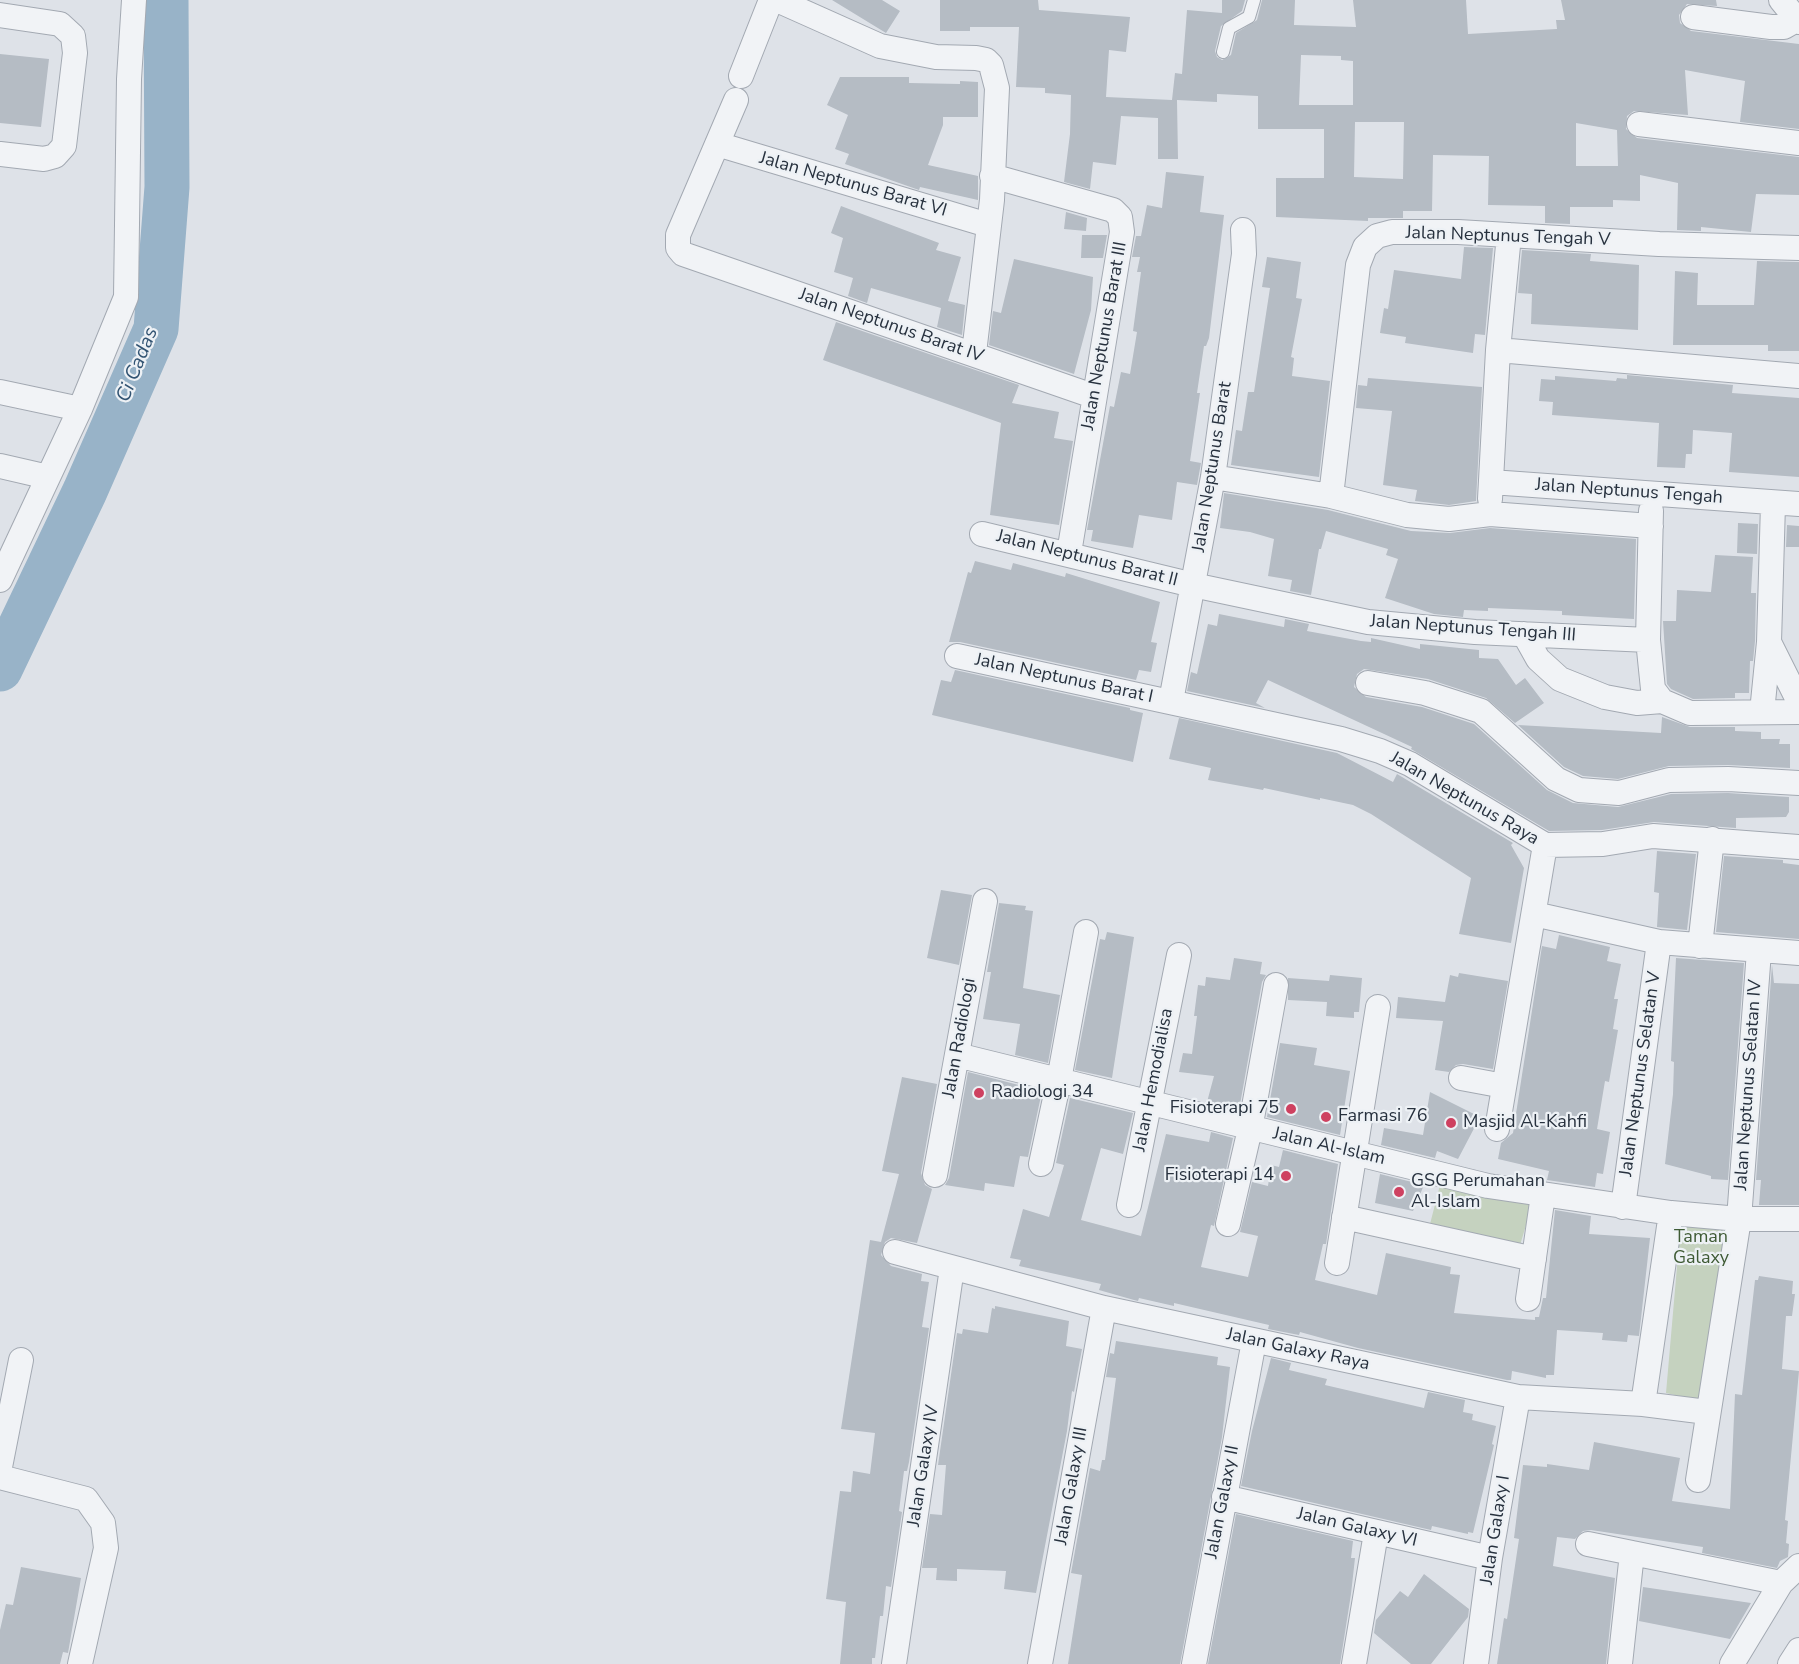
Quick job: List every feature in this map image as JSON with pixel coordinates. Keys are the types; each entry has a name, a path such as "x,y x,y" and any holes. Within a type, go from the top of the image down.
{"street":[{"path":"0,580 80,409 126,297 129,90 134,0"},
{"path":"741,76 771,0"},
{"path":"777,0 880,46 936,57 986,60 995,73 997,88 992,176 974,353"},
{"path":"1693,16 1784,27 1797,21 1781,0"},
{"path":"0,15 60,24 73,36 75,53 64,146 55,156 44,159 0,154"},
{"path":"717,144 736,100"},
{"path":"1640,124 1799,143"},
{"name":"Jalan Neptunus Barat VI","path":"717,144 988,225"},
{"name":"Jalan Neptunus Barat IV","path":"717,144 678,235 678,248 688,258 974,353 1093,396"},
{"name":"Jalan Neptunus Barat III","path":"992,176 1113,210 1120,217 1122,232 1093,396 1069,554"},
{"name":"Jalan Neptunus Barat","path":"1171,701 1213,477 1244,254 1243,230"},
{"name":"Jalan Neptunus Tengah V","path":"1331,496 1358,265 1365,247 1377,236 1392,232 1509,235 1799,248"},
{"path":"1490,514 1498,350 1509,235"},
{"path":"1498,350 1799,376"},
{"path":"0,392 80,409"},
{"path":"0,466 48,477"},
{"name":"Jalan Neptunus Tengah","path":"1213,477 1331,496 1407,515 1449,519 1490,514 1651,526"},
{"name":"Jalan Neptunus Tengah","path":"1491,482 1773,504 1799,504"},
{"path":"1652,494 1648,640 1653,689 1662,701"},
{"path":"1762,712 1769,642 1773,504"},
{"name":"Jalan Neptunus Barat II","path":"982,534 1193,585"},
{"name":"Jalan Neptunus Tengah III","path":"1193,585 1368,622 1419,628 1648,640"},
{"path":"1524,634 1538,659 1569,683 1587,692 1620,700 1662,701 1690,713 1799,712"},
{"path":"1769,642 1799,702"},
{"name":"Jalan Neptunus Barat I","path":"957,656 1171,701"},
{"path":"1368,683 1425,693 1481,711 1556,779 1579,790 1619,793 1669,780 1728,779 1799,783"},
{"name":"Jalan Neptunus Raya","path":"1171,701 1341,739 1380,751 1410,764 1545,845 1603,844 1653,836 1799,847"},
{"path":"1700,945 1712,839"},
{"path":"1497,1129 1545,845"},
{"name":"Jalan Radiologi","path":"935,1175 985,902"},
{"path":"1534,914 1659,942 1799,953"},
{"path":"1041,1164 1086,932"},
{"name":"Jalan Neptunus Selatan V","path":"1623,1207 1659,942"},
{"name":"Jalan Neptunus Selatan IV","path":"1739,1219 1759,951"},
{"name":"Jalan Hemodialisa","path":"1129,1206 1179,955"},
{"path":"1228,1224 1250,1129 1276,985"},
{"path":"1337,1263 1378,1006"},
{"name":"Jalan Al-Islam","path":"957,1055 1488,1186 1671,1213 1739,1219 1799,1219"},
{"path":"1461,1078 1504,1086"},
{"path":"1528,1299 1543,1195"},
{"path":"1643,1404 1671,1213"},
{"path":"1344,1217 1534,1259"},
{"path":"1698,1480 1739,1219"},
{"name":"Jalan Galaxy Raya","path":"895,1252 1104,1308 1518,1397 1643,1404 1707,1412"},
{"name":"Jalan Galaxy IV","path":"894,1664 952,1268"},
{"name":"Jalan Galaxy III","path":"1040,1664 1104,1308"},
{"name":"Jalan Galaxy II","path":"1194,1664 1254,1341"},
{"path":"0,1467 21,1360"},
{"name":"Jalan Galaxy I","path":"1476,1664 1490,1558 1518,1397"},
{"path":"0,1477 86,1499 103,1523 106,1548 80,1664"},
{"name":"Jalan Galaxy VI","path":"1224,1497 1490,1558"},
{"path":"1354,1664 1376,1533"},
{"path":"1588,1544 1781,1583"},
{"path":"1620,1664 1632,1554"},
{"path":"1732,1664 1781,1583 1799,1566"},
{"path":"1790,1664 1799,1650"}],"lane":[{"path":"1223,52 1229,28 1249,17 1254,0"}],"green space":[{"path":"1440,1185 1532,1205 1518,1252 1429,1228"},
{"name":"Taman Galaxy","path":"1681,1221 1725,1229 1702,1401 1666,1393"}],"building":[{"path":"832,0 882,0 900,11 886,33"},
{"path":"940,0 1038,0 1039,10 1130,17 1126,52 1109,50 1106,97 1172,100 1175,73 1182,74 1187,10 1222,13 1222,0 1245,0 1242,11 1221,26 1215,51 1217,57 1222,60 1231,55 1236,33 1257,20 1262,0 1295,0 1294,25 1356,27 1353,0 1466,0 1468,34 1557,29 1556,20 1565,20 1561,0 1716,0 1717,6 1687,4 1679,15 1680,23 1691,31 1799,44 1799,129 1740,122 1745,81 1685,70 1688,115 1634,111 1627,116 1626,129 1637,138 1799,157 1799,195 1756,194 1751,232 1701,227 1701,231 1677,230 1678,183 1640,175 1640,201 1613,200 1613,207 1570,207 1570,224 1545,223 1545,206 1488,205 1489,156 1433,155 1432,211 1403,211 1403,218 1368,218 1368,221 1276,217 1276,178 1324,178 1324,129 1258,129 1258,96 1217,94 1217,102 1177,100 1178,159 1158,159 1158,118 1121,116 1116,165 1093,162 1090,189 1064,182 1070,134 1071,95 1045,93 1045,88 1016,87 1019,27 970,27 970,31 940,31","holes":["1301,55 1341,56 1341,60 1353,61 1353,105 1299,105","1355,122 1404,122 1403,179 1354,177","1576,123 1617,130 1618,166 1576,166"]},
{"path":"0,54 49,59 41,127 0,123"},
{"path":"840,77 909,77 909,83 978,82 978,117 943,117 943,125 928,165 978,176 978,200 920,187 919,190 845,164 849,154 835,149 848,115 827,105"},
{"path":"1166,172 1204,176 1200,212 1224,215 1209,338 1204,346 1197,393 1200,393 1190,461 1201,463 1197,485 1177,482 1172,520 1139,515 1133,548 1091,541 1093,530 1087,530 1110,406 1114,407 1121,372 1130,374 1137,332 1133,331 1141,272 1137,272 1140,257 1132,257 1136,236 1141,236 1147,205 1162,208"},
{"path":"841,206 939,243 936,250 961,257 948,301 965,305 962,335 937,327 941,308 871,288 867,303 848,296 853,278 834,272 843,238 831,233"},
{"path":"1066,212 1087,218 1086,231 1064,229"},
{"path":"1082,235 1107,235 1103,258 1081,258"},
{"path":"1464,247 1493,248 1485,335 1475,334 1473,353 1405,343 1406,337 1380,333 1384,308 1388,309 1394,270 1461,279"},
{"path":"1522,250 1591,254 1590,261 1639,265 1638,330 1531,324 1532,294 1518,293"},
{"path":"1267,257 1301,262 1296,298 1302,299 1291,357 1294,358 1292,376 1330,381 1319,477 1231,465 1236,430 1242,431 1248,392 1254,392 1270,288 1262,287"},
{"path":"1014,259 1093,277 1091,310 1074,374 989,345 993,311 1001,313"},
{"path":"1757,261 1799,262 1799,351 1768,351 1768,345 1673,345 1675,271 1698,273 1697,305 1754,305"},
{"path":"836,322 1019,385 1012,403 1059,412 1054,438 1073,441 1059,525 990,515 1001,423 823,360"},
{"path":"1627,375 1733,385 1732,393 1799,398 1799,477 1729,472 1732,433 1693,430 1692,454 1686,454 1685,468 1657,467 1659,423 1552,415 1553,402 1539,401 1541,379 1555,380 1555,376 1616,381 1617,378 1627,379"},
{"path":"1368,378 1482,387 1476,501 1449,505 1415,501 1417,490 1383,485 1392,411 1356,408 1358,385 1367,386"},
{"path":"1224,493 1328,510 1411,531 1450,533 1490,528 1636,539 1634,619 1562,615 1562,611 1488,608 1488,611 1464,610 1463,617 1434,614 1385,598 1398,559 1386,555 1388,549 1326,531 1321,549 1319,549 1311,595 1290,591 1292,580 1268,576 1274,539 1250,532 1220,528"},
{"path":"1738,523 1758,524 1757,554 1737,553"},
{"path":"1787,525 1799,526 1799,547 1786,547"},
{"path":"1715,555 1753,557 1751,593 1756,593 1755,641 1753,661 1750,661 1749,693 1735,693 1735,698 1693,699 1671,689 1667,684 1663,621 1676,621 1677,590 1711,592"},
{"path":"975,561 1011,570 1013,563 1065,577 1066,573 1160,602 1151,642 1157,643 1151,672 1139,670 1136,680 960,642 949,642 968,572 971,573"},
{"path":"1219,614 1284,627 1285,619 1309,624 1307,631 1361,641 1371,642 1371,638 1420,649 1420,644 1479,650 1479,658 1498,659 1516,685 1525,678 1544,703 1515,723 1486,698 1428,679 1364,669 1357,674 1354,687 1366,697 1422,707 1474,724 1547,790 1573,803 1618,807 1671,794 1728,793 1789,797 1789,812 1786,817 1736,818 1736,828 1654,822 1602,830 1549,831 1411,749 1412,747 1268,680 1256,703 1265,708 1187,691 1191,672 1197,674 1208,624 1217,626"},
{"path":"955,670 1130,708 1130,710 1143,713 1133,762 932,715 941,680 951,682"},
{"path":"1662,717 1690,727 1735,727 1735,731 1761,732 1761,739 1780,739 1779,744 1790,744 1790,768 1728,765 1669,766 1618,779 1583,776 1564,767 1518,725 1661,733"},
{"path":"1179,718 1337,753 1393,782 1397,774 1513,843 1511,845 1524,868 1511,943 1459,934 1471,878 1371,814 1353,805 1320,798 1320,800 1264,788 1263,790 1208,780 1211,768 1169,759"},
{"path":"1657,851 1696,854 1687,930 1657,927 1659,893 1654,892"},
{"path":"1724,856 1783,860 1783,863 1799,865 1799,939 1716,932"},
{"path":"941,890 972,895 959,965 927,958"},
{"path":"999,903 1026,906 1025,910 1033,911 1023,988 1060,995 1048,1063 1015,1055 1020,1024 983,1019 991,972 987,972"},
{"path":"1107,932 1134,937 1112,1078 1075,1070 1100,939 1105,940"},
{"path":"1559,935 1610,947 1607,961 1621,964 1614,999 1618,999 1613,1029 1618,1030 1609,1082 1605,1081 1597,1129 1610,1132 1603,1174 1597,1173 1595,1187 1547,1180 1549,1171 1498,1159 1501,1143 1513,1133 1542,946 1556,949"},
{"path":"1234,958 1262,962 1260,974 1266,975 1262,982 1239,1110 1207,1102 1214,1076 1179,1072 1183,1053 1192,1054 1198,985 1205,986 1206,977 1230,980"},
{"path":"1676,958 1744,963 1728,1180 1711,1179 1711,1176 1665,1164 1673,1094 1674,1062 1671,1061"},
{"path":"1772,965 1774,983 1799,984 1799,1205 1759,1205 1761,1180 1756,1180"},
{"path":"1459,973 1508,981 1493,1069 1463,1064 1456,1065 1449,1072 1435,1070 1443,1021 1396,1018 1398,997 1445,1002 1450,975 1458,977"},
{"path":"1330,975 1362,978 1359,1012 1354,1012 1354,1018 1326,1016 1327,1002 1288,1000 1288,978 1329,981"},
{"path":"1280,1043 1317,1048 1314,1065 1350,1071 1340,1135 1267,1117"},
{"path":"968,1072 1042,1091 1028,1157 1020,1156 1014,1187 985,1183 984,1191 945,1185 949,1178"},
{"path":"902,1077 937,1084 921,1173 925,1185 932,1189 917,1243 891,1238 885,1242 881,1255 891,1266 922,1274 921,1281 929,1282 922,1327 929,1328 909,1462 907,1471 904,1471 899,1511 902,1512 891,1587 886,1586 875,1658 872,1658 872,1664 840,1664 846,1602 826,1599 840,1491 851,1492 853,1471 870,1474 875,1433 841,1429 870,1240 881,1242 899,1174 882,1171"},
{"name":"Masjid Al-Kahfi","path":"1430,1092 1480,1117 1458,1159 1437,1151 1435,1158 1381,1145 1384,1128 1423,1135"},
{"path":"1070,1098 1133,1113 1123,1154 1101,1148 1081,1220 1141,1236 1166,1134 1209,1142 1211,1132 1233,1138 1214,1226 1211,1225 1201,1267 1248,1277 1258,1236 1240,1232 1252,1182 1268,1186 1271,1165 1279,1167 1283,1150 1338,1164 1326,1244 1323,1244 1315,1280 1377,1295 1386,1253 1451,1267 1450,1274 1460,1275 1454,1313 1535,1320 1535,1317 1539,1317 1543,1298 1546,1298 1555,1210 1591,1216 1589,1234 1650,1238 1639,1336 1628,1335 1627,1342 1602,1340 1603,1333 1557,1330 1554,1375 1546,1375 1546,1378 1512,1371 1511,1380 1507,1380 1358,1348 1300,1332 1299,1335 1268,1329 1269,1325 1174,1303 1174,1306 1139,1298 1138,1301 1099,1290 1101,1284 1019,1266 1021,1260 1010,1258 1023,1209 1049,1217 1064,1165 1056,1163"},
{"name":"GSG Perumahan Al-Islam","path":"1380,1174 1424,1185 1413,1211 1375,1203"},
{"path":"1759,1276 1793,1281 1792,1294 1795,1294 1792,1316 1786,1316 1782,1369 1799,1371 1785,1520 1788,1521 1786,1543 1789,1544 1788,1557 1780,1561 1777,1568 1702,1553 1703,1547 1591,1530 1583,1531 1575,1539 1557,1537 1553,1566 1615,1578 1606,1664 1497,1664 1504,1618 1507,1619 1519,1539 1514,1538 1523,1465 1547,1467 1547,1464 1589,1470 1594,1442 1680,1458 1672,1501 1730,1509 1735,1394 1742,1395 1755,1280 1758,1280"},
{"path":"995,1306 1069,1321 1066,1346 1082,1349 1074,1392 1072,1391 1067,1431 1036,1593 1004,1589 1006,1571 957,1569 957,1581 936,1580 937,1568 922,1568 930,1514 942,1515 946,1465 938,1465 957,1333 962,1334 963,1329 988,1333 992,1308 995,1309"},
{"path":"1116,1341 1218,1357 1217,1365 1230,1367 1222,1437 1180,1664 1068,1664 1082,1575 1071,1573 1090,1468 1100,1471 1102,1460 1105,1460 1116,1378 1106,1377 1110,1353 1114,1354"},
{"path":"1271,1358 1291,1363 1289,1370 1327,1379 1325,1385 1424,1408 1428,1392 1465,1400 1463,1412 1473,1414 1472,1420 1496,1426 1492,1444 1494,1445 1473,1533 1468,1532 1468,1534 1432,1526 1431,1530 1241,1486 1252,1431"},
{"path":"1236,1514 1353,1541 1351,1558 1355,1558 1340,1664 1208,1664"},
{"path":"21,1567 81,1578 68,1653 63,1652 60,1664 0,1664 0,1630 6,1604 13,1605"},
{"path":"1424,1574 1469,1609 1468,1617 1431,1664 1411,1664 1374,1633 1376,1620 1400,1591 1408,1597"},
{"path":"1643,1587 1751,1603 1730,1639 1639,1621"}],"waterway":[{"name":"Ci Cadas","path":"0,669 85,491 156,329 167,187 166,0"}],"place":[{"name":"Radiologi 34","path":"979,1093"},
{"name":"Fisioterapi 75","path":"1291,1109"},
{"name":"Farmasi 76","path":"1326,1117"},
{"name":"Masjid Al-Kahfi","path":"1451,1123"},
{"name":"Fisioterapi 14","path":"1286,1176"},
{"name":"GSG Perumahan Al-Islam","path":"1399,1192"}]}
